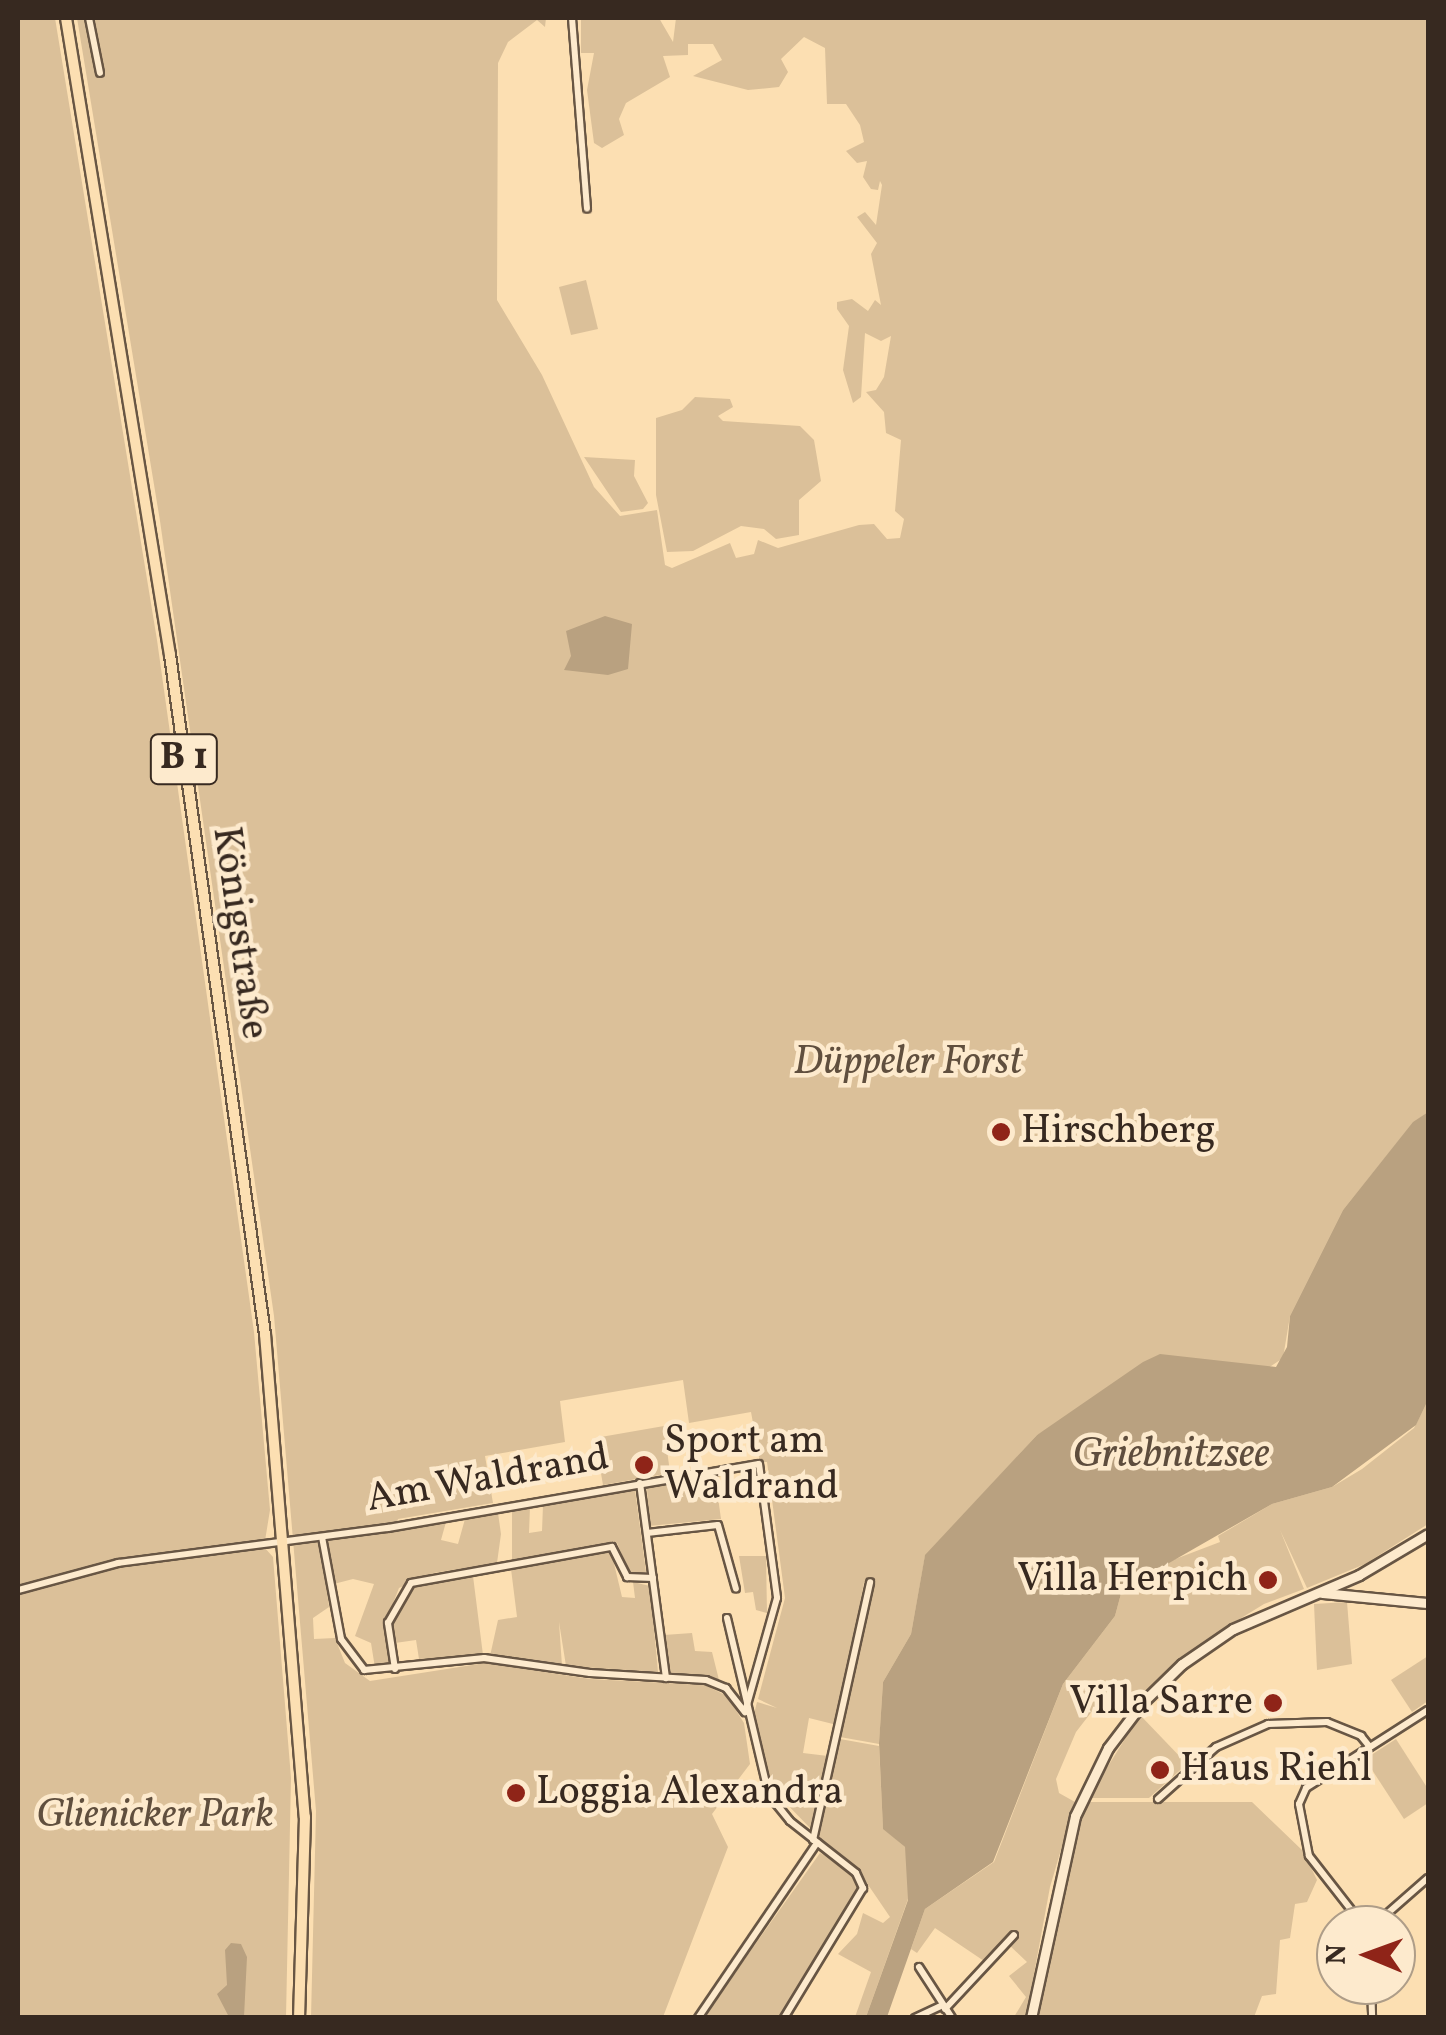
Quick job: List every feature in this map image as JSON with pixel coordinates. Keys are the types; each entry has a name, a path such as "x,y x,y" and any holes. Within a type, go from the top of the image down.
{"main road":[{"name":"Königstraße","path":"66,18 170,655 264,1334 305,1817 300,2018"}],"street":[{"path":"89,18 100,73"},
{"path":"572,18 588,208"},
{"name":"Am Waldrand","path":"18,1590 118,1562 322,1537 759,1464 777,1598 746,1712"},
{"path":"640,1483 666,1678"},
{"path":"646,1533 718,1525 736,1588"},
{"path":"1031,2018 1065,1846 1108,1748 1182,1664 1240,1625 1318,1594 1428,1534"},
{"path":"322,1537 347,1654 364,1670 484,1658 716,1682 746,1712"},
{"path":"395,1668 388,1622 408,1584 612,1547 625,1576 653,1578"},
{"path":"698,2018 815,1841 870,1582"},
{"path":"1318,1594 1428,1603"},
{"path":"727,1618 746,1712 770,1795 815,1841 856,1873 863,1894 784,2018"},
{"path":"1348,1905 1309,1856 1298,1820 1303,1793 1428,1710"},
{"path":"1158,1799 1200,1758 1268,1724 1327,1722 1361,1736 1370,1747"},
{"path":"1397,1905 1428,1878"},
{"path":"914,2018 944,2008 1014,1935"},
{"path":"919,1967 952,2018"}],"green space":[{"name":"Glienicker Park","path":"18,18 55,18 157,640 254,1332 270,1510 264,1547 273,1557 291,1778 286,2017 18,2017"},
{"name":"Düppeler Forst","path":"77,18 546,18 545,27 537,20 508,42 498,63 497,300 542,375 594,487 620,516 657,510 665,565 672,568 730,543 736,558 754,554 758,540 778,548 859,525 874,524 887,539 900,538 904,519 895,511 901,440 886,433 884,412 866,392 876,390 884,377 891,336 881,341 865,333 861,397 853,403 843,370 849,326 837,309 837,302 852,299 868,311 875,300 881,305 871,254 877,243 857,217 865,212 876,225 882,185 880,181 878,190 871,189 863,177 867,161 857,163 846,151 864,142 860,125 846,104 827,104 825,48 804,37 781,59 788,72 779,87 748,90 693,76 722,60 713,44 688,44 688,55 663,56 670,77 626,103 619,119 624,135 602,148 594,143 587,90 594,53 581,53 581,18 659,18 673,42 676,18 1428,18 1428,1112 1413,1123 1343,1210 1290,1316 1283,1358 1268,1368 1170,1357 1037,1435 925,1556 911,1634 883,1682 879,1744 840,1737 866,1593 875,1581 864,1582 837,1725 809,1718 803,1753 828,1756 812,1830 773,1790 754,1714 757,1702 777,1708 758,1699 785,1598 767,1462 760,1462 751,1412 689,1423 683,1380 560,1401 565,1442 485,1456 493,1503 398,1519 394,1531 446,1522 441,1540 458,1544 465,1519 498,1513 501,1534 497,1563 433,1573 399,1588 386,1621 392,1664 375,1668 371,1643 355,1636 374,1584 353,1579 326,1586 329,1607 313,1618 314,1639 335,1638 345,1663 370,1681 485,1663 590,1679 705,1685 727,1696 744,1723 750,1764 712,1814 728,1847 663,2017 311,2017 316,1811 274,1316 160,521"},
{"path":"586,280 598,329 571,335 559,287"},
{"path":"695,397 730,399 733,407 718,416 723,421 800,426 814,440 821,481 799,500 799,535 776,539 764,529 741,526 693,551 667,552 656,495 656,418 682,410"},
{"path":"584,457 635,460 634,476 648,503 643,509 621,512"},
{"path":"1428,1400 1428,1524 1365,1564 1307,1588 1280,1530 1304,1589 1264,1604 1204,1641 1125,1714 1100,1701 1076,1732 1056,1779 1059,1793 1075,1802 1050,1887 1026,2017 1014,2017 1026,1997 1009,1976 1027,1962 1004,1940 984,1961 935,1928 917,1953 911,1949 925,1909 994,1862 1063,1684 1115,1616 1122,1590 1157,1566 1220,1542 1218,1536 1272,1504 1332,1487 1362,1469 1414,1428"},
{"path":"664,1426 670,1473 603,1485 595,1438"},
{"path":"715,1476 721,1519 649,1526 647,1487"},
{"path":"635,1490 646,1572 630,1573 617,1543 512,1560 512,1511 530,1507 529,1533 542,1531 543,1505"},
{"path":"611,1551 622,1597 635,1598 633,1582 650,1586 658,1672 566,1666 559,1622 562,1666 490,1656 498,1620 517,1617 511,1569"},
{"path":"739,1556 766,1556 767,1613 756,1610 753,1592 745,1593"},
{"path":"473,1576 483,1655 419,1659 416,1640 395,1643 392,1622 410,1586"},
{"path":"1347,1602 1352,1664 1317,1670 1314,1604"},
{"path":"692,1633 695,1651 712,1652 719,1680 668,1672 664,1635"},
{"path":"1428,1656 1428,1701 1412,1712 1391,1680"},
{"path":"1140,1715 1187,1764 1149,1798 1088,1798"},
{"path":"840,1739 879,1746 883,1828 905,1847 910,1864 908,1899 866,2017 855,2017 871,1972 838,1954 857,1934 863,1913 883,1923 890,1917 858,1870 819,1838"},
{"path":"1396,1739 1428,1789 1428,1803 1404,1819 1365,1759"},
{"path":"1087,1802 1252,1802 1303,1851 1317,1880 1307,1902 1295,1904 1290,1938 1280,1940 1276,1994 1262,1996 1254,2017 1037,2018 1055,1914"},
{"path":"820,1853 850,1869 861,1888 780,2017 703,2018"}],"water":[{"path":"605,616 632,624 628,669 608,675 564,670 571,656 566,631"},
{"name":"Griebnitzsee","path":"1428,1112 1428,1400 1416,1425 1332,1487 1272,1504 1122,1590 1115,1616 1063,1684 993,1862 925,1909 887,2017 866,2017 908,1900 905,1847 883,1829 879,1743 883,1682 911,1634 925,1555 1037,1435 1143,1362 1160,1354 1276,1367 1287,1347 1290,1316 1343,1210 1413,1122"},
{"path":"231,1943 241,1944 247,1957 244,2017 229,2017 217,1994 227,1985 225,1950"}],"place":[{"name":"Hirschberg","path":"1001,1132"},
{"name":"Sport am Waldrand","path":"644,1465"},
{"name":"Villa Herpich","path":"1268,1580"},
{"name":"Villa Sarre","path":"1273,1703"},
{"name":"Haus Riehl","path":"1160,1770"},
{"name":"Loggia Alexandra","path":"516,1793"}]}
